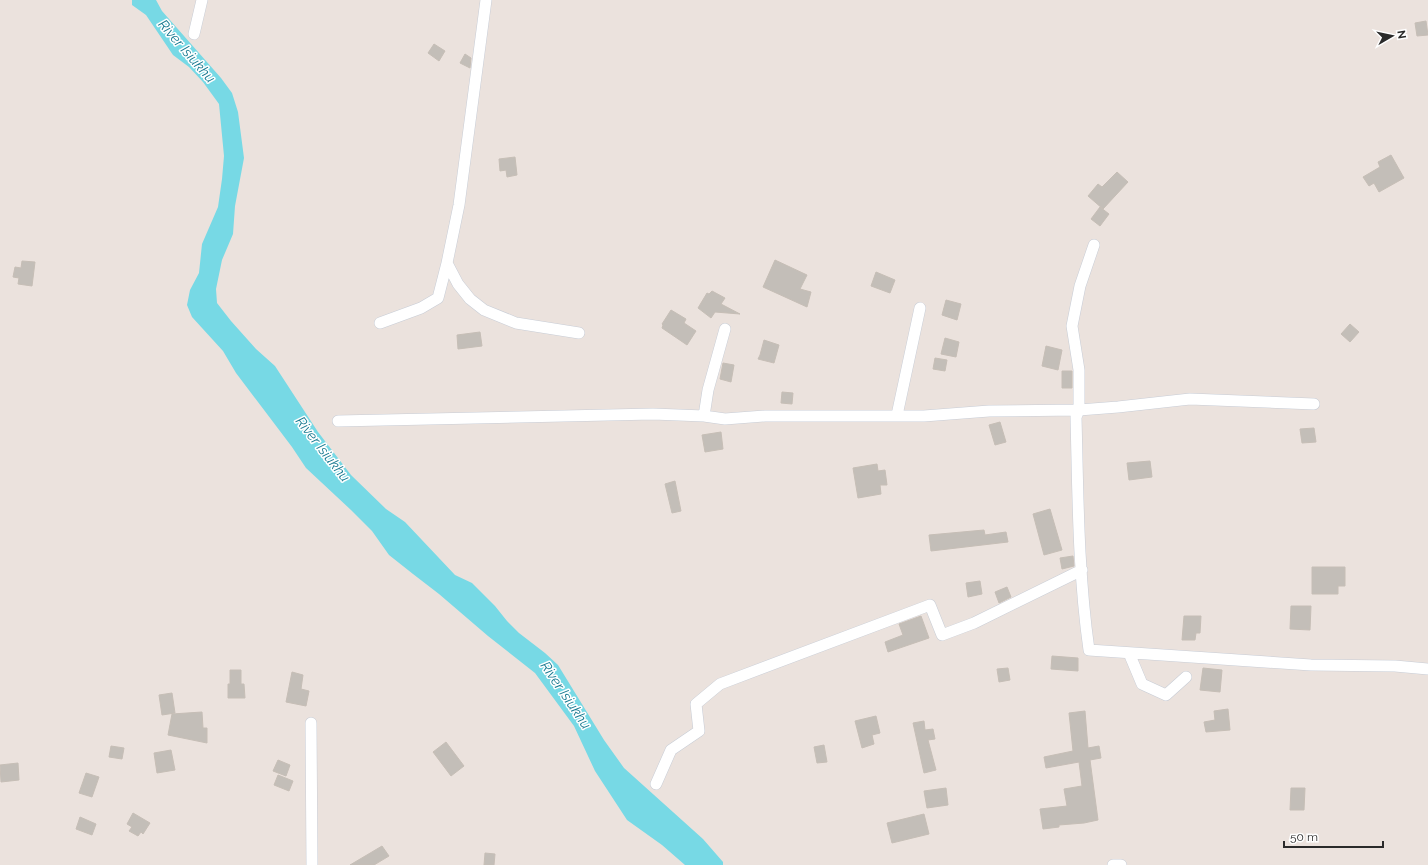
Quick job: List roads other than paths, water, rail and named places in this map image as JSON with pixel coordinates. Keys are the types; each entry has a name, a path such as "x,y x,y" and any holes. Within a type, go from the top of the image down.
{"street":[{"path":"194,34 202,0"},
{"path":"380,323 421,308 438,298 459,205 486,0"},
{"path":"1094,245 1080,286 1072,326 1078,370 1079,410 1076,417 1077,486 1084,614 1089,650 1311,665 1395,666 1428,669"},
{"path":"447,263 458,284 470,299 484,310 516,323 579,333"},
{"path":"897,416 920,308"},
{"path":"704,416 708,390 725,329"},
{"path":"338,421 653,414 704,416 725,419 765,416 924,416 1044,410 1079,410 1190,399 1314,404"},
{"path":"656,784 671,750 699,732 696,704 720,684 930,605 942,635 974,623 1082,570"},
{"path":"1129,653 1142,684 1166,695 1186,677"},
{"path":"311,723 312,865"},
{"path":"1113,865 1121,865"}],"water":[{"name":"River Isiukhu","path":"132,0 156,0 162,11 221,78 232,93 238,112 244,158 235,206 233,234 222,260 216,289 217,303 256,349 275,366 318,432 351,475 386,509 405,522 455,575 472,583 519,633 558,665 604,740 624,768 703,839 723,862 723,865 685,865 662,845 627,820 595,771 574,726 535,673 389,555 372,531 306,468 236,373 223,351 192,317 187,305 190,290 199,273 202,244 218,207 222,179 224,156 219,104 203,82 189,67 173,55 146,15 132,5"}]}
